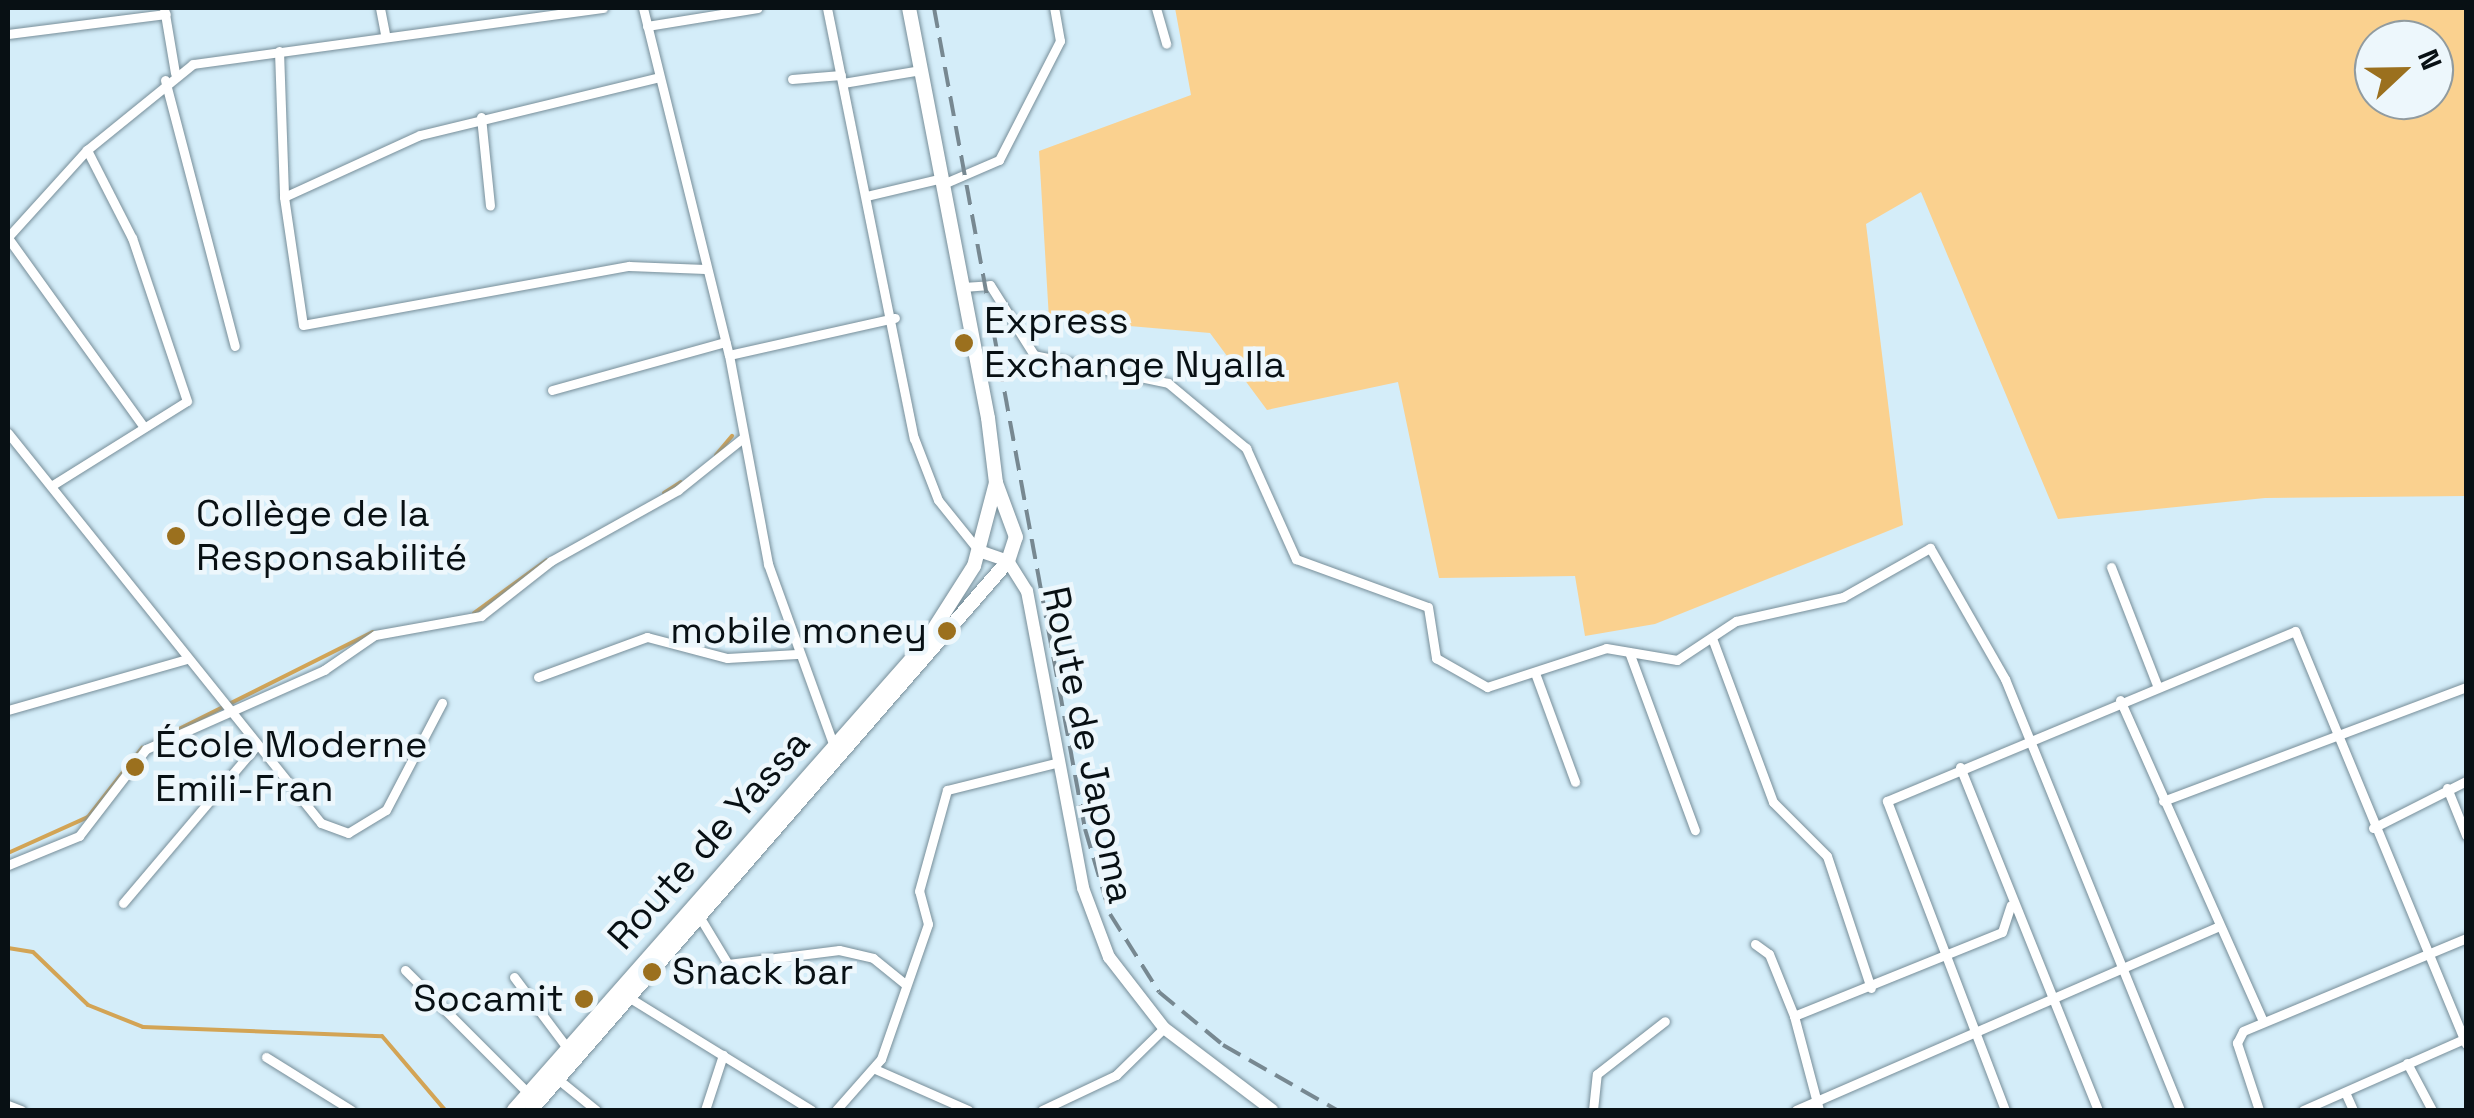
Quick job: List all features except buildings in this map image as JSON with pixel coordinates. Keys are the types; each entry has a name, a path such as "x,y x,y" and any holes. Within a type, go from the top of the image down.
{"main road":[{"path":"909,8 996,483 1016,537 1008,561 953,616"},
{"path":"953,616 979,551 996,483"},
{"name":"Route de Yassa","path":"531,1110 568,1049 700,916 953,616"},
{"name":"Route de Yassa","path":"514,1110 553,1075 839,753"}],"street":[{"path":"380,8 385,34"},
{"path":"144,426 8,238 87,150 175,73 278,50 602,8"},
{"path":"643,8 729,354 743,438 796,654 839,753"},
{"path":"647,26 758,8"},
{"path":"827,8 924,466 965,544 1008,561"},
{"path":"866,196 942,181 999,160 1060,40 1054,8"},
{"path":"1156,8 1166,44"},
{"path":"8,34 165,11 175,73"},
{"path":"278,50 284,197 300,318 309,328 598,271 705,268"},
{"path":"792,79 842,79 921,70"},
{"path":"284,197 480,117 659,76"},
{"path":"165,80 235,346"},
{"path":"480,117 490,206"},
{"path":"51,486 187,401 132,238 87,150"},
{"path":"963,287 990,284 1034,355 1168,383 1246,448 1289,552 1428,607 1436,658 1487,687 1594,650 1629,652 1668,662 1746,618 1862,590 1930,548 2028,738 2180,1110"},
{"path":"729,354 895,318"},
{"path":"552,390 725,342"},
{"path":"8,433 187,659 229,706 310,813 348,833 386,810 442,703"},
{"path":"8,866 79,836 128,764 229,706 324,670 375,635 481,616 550,561 678,490 743,438"},
{"name":"Route de Japoma","path":"1008,561 1027,591 1089,907 1114,967 1164,1028 1272,1110"},
{"path":"2111,567 2157,685"},
{"path":"2005,1110 1971,1037 1887,801 2028,738 2296,631 2340,735 2373,828 2466,1040 2303,1110"},
{"path":"538,677 647,637 727,658 796,654"},
{"path":"1712,638 1773,802 1828,856 1871,988"},
{"path":"1629,652 1695,830"},
{"path":"8,710 187,659"},
{"path":"1535,673 1575,782"},
{"path":"2164,801 2466,687"},
{"path":"2120,700 2262,1019"},
{"path":"123,903 257,745"},
{"path":"836,1110 875,1069 928,924 919,891 947,790 1060,762"},
{"path":"1960,767 2011,902 2098,1110"},
{"path":"2373,828 2466,781"},
{"path":"2446,788 2466,834"},
{"path":"1794,1016 1945,960 2002,932 2011,902"},
{"path":"700,916 728,964 839,950 873,958 905,984"},
{"path":"1796,1110 1814,1098 2054,1006 2220,926"},
{"path":"2259,1110 2238,1043 2262,1019 2466,938"},
{"path":"1755,944 1768,954 1794,1016 1819,1110"},
{"path":"405,970 528,1094"},
{"path":"514,976 568,1049"},
{"path":"623,993 812,1110"},
{"path":"1593,1110 1597,1074 1665,1021"},
{"path":"1042,1110 1116,1075 1164,1028"},
{"path":"705,1110 723,1055"},
{"path":"266,1057 351,1110"},
{"path":"2407,1063 2432,1110"},
{"path":"875,1069 968,1110"},
{"path":"553,1075 596,1110"},
{"path":"2345,1092 2353,1110"},
{"path":"8,1105 21,1110"}],"shaded area":[{"path":"1175,8 2466,8 2466,496 2265,498 2058,519 1921,192 1866,224 1903,525 1655,624 1585,636 1575,576 1439,578 1398,382 1267,410 1210,333 1049,319 1039,151 1191,95"}],"waterway":[{"path":"716,455 732,436"},
{"path":"664,493 681,482"},
{"path":"474,613 547,560"},
{"path":"159,739 373,632"},
{"path":"8,853 88,817 142,748"},
{"path":"8,948 33,952 88,1005 143,1027 382,1036 445,1110"}],"railway":[{"path":"934,8 1085,829 1110,914 1159,992 1223,1045 1337,1110"}],"place":[{"name":"Express Exchange Nyalla","path":"964,343"},
{"name":"Collège de la Responsabilité","path":"176,536"},
{"name":"mobile money","path":"947,631"},
{"name":"École Moderne Emili-Fran","path":"135,767"},
{"name":"Snack bar","path":"652,972"},
{"name":"Socamit","path":"584,999"}]}
